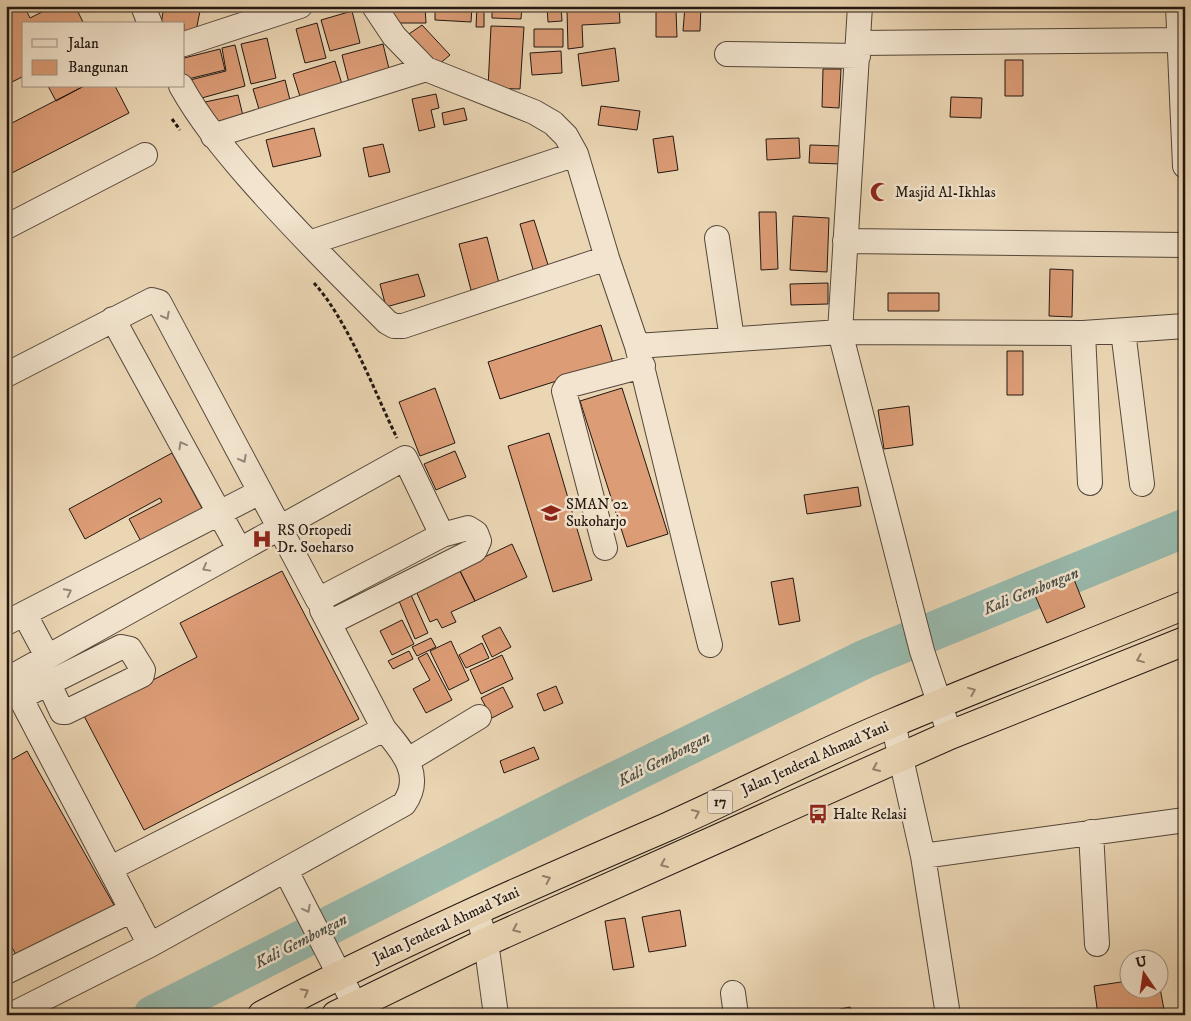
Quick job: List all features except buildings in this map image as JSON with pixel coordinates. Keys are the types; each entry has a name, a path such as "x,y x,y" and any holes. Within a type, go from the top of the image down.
{"highway":[{"name":"Jalan Jenderal Ahmad Yani","path":"262,1015 340,974 476,910 673,824 893,723 1185,605"},
{"name":"17","path":"346,1010 486,942 950,735 1185,641"}],"street":[{"path":"143,6 149,22"},
{"path":"185,44 300,6"},
{"path":"374,6 394,36 426,70 534,112 553,123 566,136 576,154 607,258 640,356 710,645"},
{"path":"860,6 840,332 905,588 950,735"},
{"path":"1178,6 1182,56 1185,166"},
{"path":"727,54 858,50 1182,56"},
{"path":"212,136 426,70"},
{"path":"182,88 194,111 212,136 280,214 387,322 394,326 403,326 607,258"},
{"path":"309,242 576,154"},
{"path":"6,226 145,156"},
{"path":"717,238 732,338"},
{"path":"845,242 1185,245"},
{"path":"6,375 152,300 159,302 318,600 384,729 400,747 413,772 412,788 404,804 290,877 11,1015"},
{"path":"113,319 239,550"},
{"path":"605,548 564,390 568,386 640,356 732,338 840,332 1082,333 1185,326"},
{"path":"1123,331 1142,484"},
{"path":"1082,333 1090,483"},
{"path":"13,685 47,656 405,458 442,535"},
{"path":"47,656 16,619 260,492"},
{"path":"318,600 442,535 462,529 472,529 478,537 478,546 475,550 329,623"},
{"path":"13,685 49,684"},
{"path":"13,685 150,945"},
{"path":"408,760 479,717"},
{"path":"893,723 923,856 948,1015"},
{"path":"111,868 384,729"},
{"path":"923,856 1185,820"},
{"path":"1091,832 1097,944"},
{"path":"290,877 340,974 346,1010"},
{"path":"6,972 132,910"},
{"path":"476,910 486,942 496,1015"}],"path":[{"path":"171,117 182,132"},
{"path":"312,281 332,307 344,328 405,458"}],"waterway":[{"name":"Kali Gembongan","path":"153,1015 573,802 865,659 1185,528"}],"place":[{"name":"Masjid Al-Ikhlas","path":"880,192"},
{"name":"SMAN 02 Sukoharjo","path":"551,513"},
{"name":"RS Ortopedi Dr. Soeharso","path":"262,539"},
{"name":"Halte Relasi","path":"818,814"}]}
